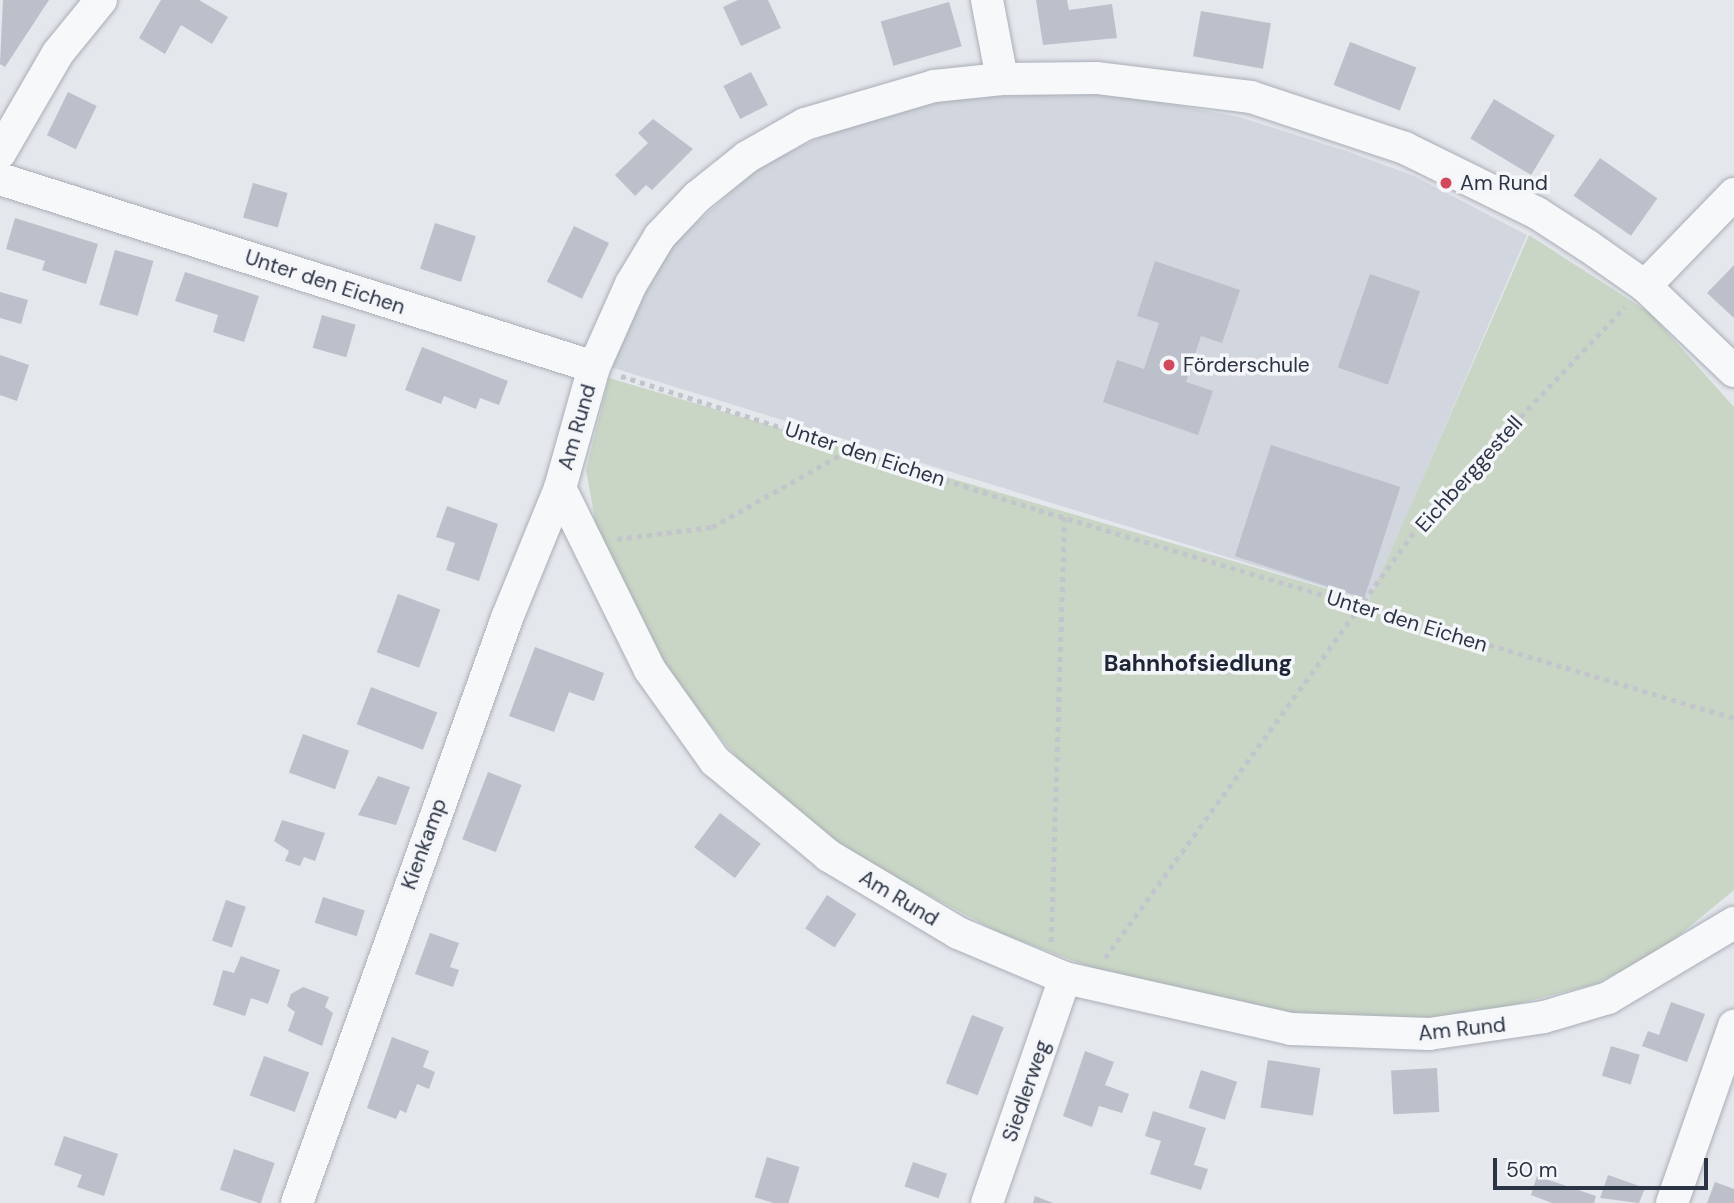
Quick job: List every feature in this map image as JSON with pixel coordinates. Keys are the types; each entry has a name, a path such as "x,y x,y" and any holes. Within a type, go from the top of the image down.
{"street":[{"path":"0,153 58,54 101,0"},
{"path":"987,0 1002,79"},
{"name":"Am Rund","path":"1734,371 1645,286 1537,213 1453,169 1322,119 1251,97 1160,83 1002,79 934,86 864,104 805,124 747,156 660,236 631,284 594,367 560,488 670,706 724,769 829,856 958,933 1065,977 1291,1029 1429,1034 1544,1017 1608,998 1734,923"},
{"name":"Unter den Eichen","path":"0,179 594,367"},
{"path":"1645,286 1734,194"},
{"name":"Kienkamp","path":"296,1203 507,618 560,488"},
{"name":"Siedlerweg","path":"987,1203 1065,977"},
{"path":"1672,1203 1734,1026"}],"path":[{"name":"Eichberggestell","path":"1065,977 1363,607 1424,519 1645,286"},
{"name":"Unter den Eichen","path":"594,367 1064,517 1734,718"},
{"path":"586,543 712,527 850,449"},
{"path":"1064,517 1051,948 1065,977"}],"shaded area":[{"path":"1111,93 1239,117 1349,152 1414,176 1527,235 1370,601 607,366 671,246 759,167 857,120 963,97"}],"green space":[{"path":"1529,235 1650,313 1734,407 1734,890 1659,952 1595,984 1462,1018 1339,1019 1227,1004 1119,978 1000,933 855,856 751,774 670,677 597,531 586,470 609,378 1369,601"}],"building":[{"path":"3,0 49,0 5,67 0,64"},
{"path":"161,0 199,0 228,17 212,44 181,25 165,54 139,38"},
{"path":"738,0 768,0 781,28 741,46 723,7"},
{"path":"1036,0 1067,0 1069,10 1112,4 1117,38 1043,45"},
{"path":"949,2 962,46 893,66 881,22"},
{"path":"1201,11 1271,23 1263,69 1193,56"},
{"path":"1350,42 1416,67 1400,110 1334,85"},
{"path":"751,72 768,105 740,119 723,86"},
{"path":"68,92 97,106 76,149 47,135"},
{"path":"1494,99 1555,136 1531,175 1470,138"},
{"path":"653,119 693,149 652,190 646,185 635,196 615,175 648,143 638,133"},
{"path":"1600,158 1657,198 1631,236 1574,196"},
{"path":"253,183 288,193 278,228 243,218"},
{"path":"15,218 98,244 86,284 42,270 45,261 6,249"},
{"path":"435,223 476,236 461,282 420,269"},
{"path":"574,226 609,243 582,299 547,282"},
{"path":"115,250 153,261 138,316 99,305"},
{"path":"1155,261 1240,290 1222,343 1201,336 1186,382 1213,391 1198,435 1103,402 1117,360 1144,369 1159,323 1137,316"},
{"path":"1734,265 1734,318 1707,293"},
{"path":"185,272 259,296 244,342 213,332 218,315 175,301"},
{"path":"1370,274 1420,291 1388,385 1338,368"},
{"path":"0,292 28,300 21,324 0,318"},
{"path":"322,315 356,325 346,357 313,348"},
{"path":"422,347 508,381 499,405 480,398 476,409 444,396 441,404 405,390"},
{"path":"0,355 29,365 17,401 0,395"},
{"path":"1271,445 1400,487 1364,598 1235,556"},
{"path":"447,506 498,524 479,581 446,570 455,543 436,537"},
{"path":"398,594 440,609 419,668 377,652"},
{"path":"535,647 604,673 594,701 569,692 554,732 509,716"},
{"path":"371,687 437,712 423,750 357,724"},
{"path":"303,734 349,751 335,789 289,773"},
{"path":"488,772 522,785 496,852 462,839"},
{"path":"378,776 410,787 396,825 358,815"},
{"path":"720,813 761,844 735,878 694,847"},
{"path":"282,820 325,833 315,861 304,857 300,866 285,861 289,851 274,841"},
{"path":"827,895 856,914 835,948 805,929"},
{"path":"323,897 365,911 357,936 315,923"},
{"path":"226,900 246,907 232,947 212,941"},
{"path":"430,933 459,943 450,967 459,970 453,987 415,974"},
{"path":"241,956 280,970 268,1004 251,998 245,1016 213,1005 223,970 234,973"},
{"path":"303,987 329,997 325,1007 333,1013 322,1046 288,1031 295,1012 287,1006 291,994"},
{"path":"1671,1002 1705,1014 1687,1062 1642,1046 1648,1031 1659,1035"},
{"path":"972,1015 1004,1027 978,1095 946,1083"},
{"path":"392,1037 429,1051 423,1067 435,1072 429,1089 417,1084 406,1113 400,1110 396,1119 367,1108"},
{"path":"1611,1046 1640,1055 1631,1084 1602,1076"},
{"path":"1085,1051 1114,1062 1105,1085 1129,1094 1122,1113 1099,1106 1092,1127 1063,1116"},
{"path":"264,1056 309,1072 295,1112 250,1095"},
{"path":"1268,1060 1320,1068 1313,1116 1260,1107"},
{"path":"1437,1068 1439,1112 1393,1114 1391,1070"},
{"path":"1201,1070 1237,1082 1225,1120 1189,1108"},
{"path":"1153,1111 1206,1128 1194,1165 1208,1169 1201,1190 1150,1174 1161,1141 1145,1136"},
{"path":"64,1136 118,1154 104,1196 77,1187 82,1175 54,1165"},
{"path":"234,1149 275,1163 261,1203 220,1190"},
{"path":"767,1157 800,1167 788,1203 774,1203 755,1197"},
{"path":"913,1162 947,1174 939,1198 905,1187"},
{"path":"1608,1175 1645,1188 1639,1203 1600,1198"},
{"path":"1537,1176 1596,1196 1594,1203 1552,1203 1531,1195"},
{"path":"1715,1182 1734,1189 1734,1203 1707,1203"},
{"path":"1035,1196 1053,1203 1033,1203"}],"place":[{"name":"Am Rund","path":"1446,183"},
{"name":"Förderschule","path":"1169,365"}],"district":[{"name":"Bahnhofsiedlung","path":"1198,663"}]}
